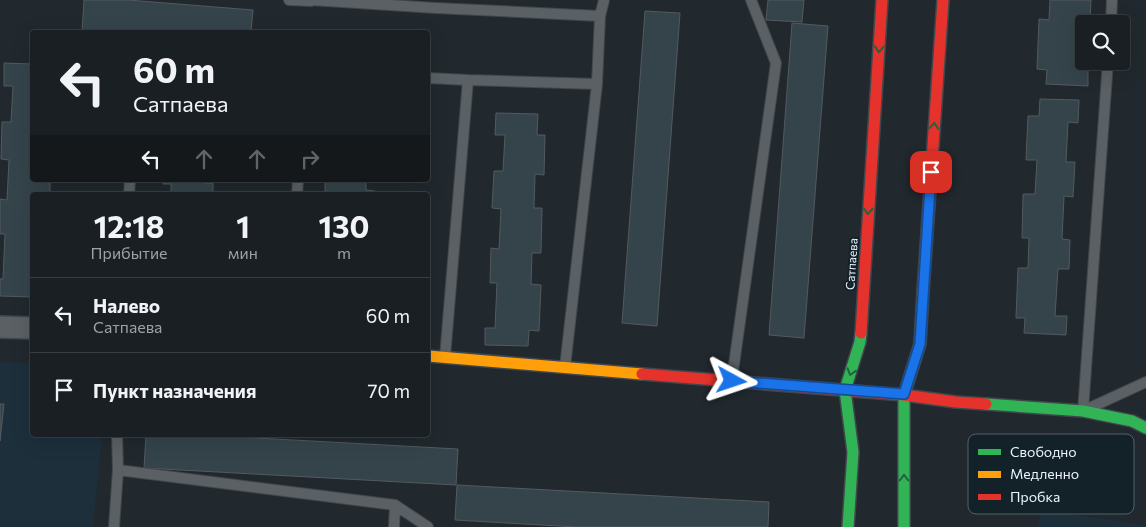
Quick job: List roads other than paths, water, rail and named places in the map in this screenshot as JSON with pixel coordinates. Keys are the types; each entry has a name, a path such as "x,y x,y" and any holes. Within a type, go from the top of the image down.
{"street":[{"name":"Сатпаева","path":"848,527 853,452 845,390 860,342 882,0"},
{"path":"904,527 904,394 920,344 943,0"},
{"path":"0,327 30,328"},
{"path":"430,356 904,394 956,402 1083,410 1132,421 1146,428"}],"lane":[{"path":"290,0 436,4 600,16"},
{"path":"565,368 597,84 600,16 604,0"},
{"path":"732,381 776,63 752,0"},
{"path":"1111,15 1112,0"},
{"path":"1107,70 1083,410 1146,382"},
{"path":"430,78 597,84"},
{"path":"445,358 468,80"},
{"path":"114,527 118,470 117,437"},
{"path":"118,470 395,505 428,527"},
{"path":"394,527 395,505"}]}
